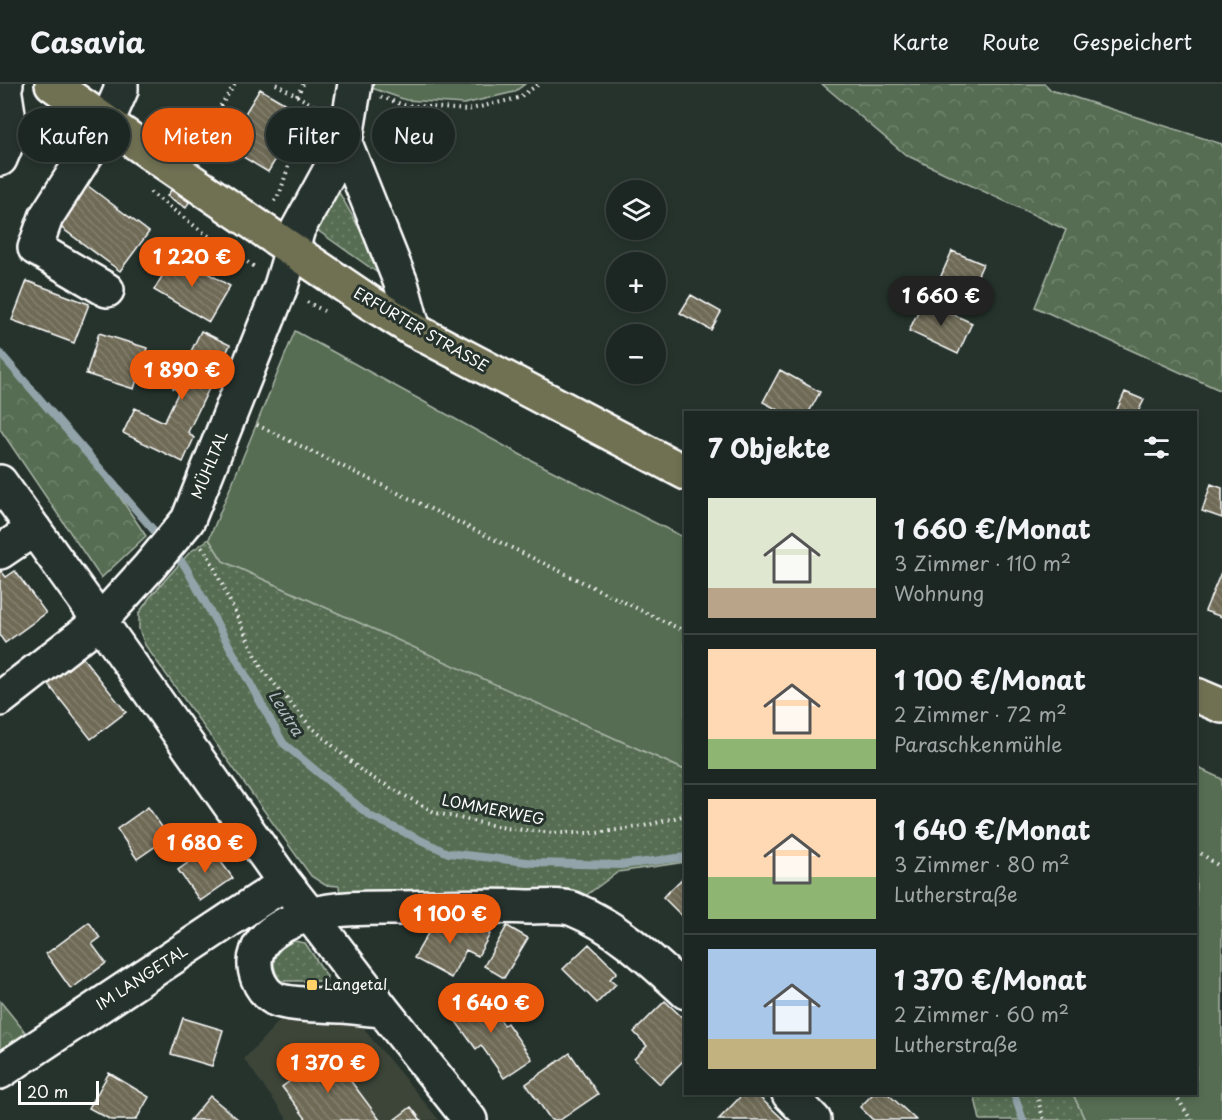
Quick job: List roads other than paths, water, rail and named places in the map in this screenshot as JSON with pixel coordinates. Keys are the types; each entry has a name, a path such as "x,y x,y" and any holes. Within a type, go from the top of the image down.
{"main road":[{"path":"52,84 87,108"},
{"name":"ERFURTER STRASSE","path":"130,138 291,251 414,330 684,471"},
{"path":"1197,695 1222,706"}],"street":[{"path":"0,159 11,134 4,87 6,84"},
{"path":"113,108 121,90 121,84"},
{"path":"351,108 355,84"},
{"path":"81,162 46,217 35,248 107,290"},
{"name":"MÜHLTAL","path":"0,699 100,621 188,520 281,286 298,229 335,162"},
{"path":"353,162 401,283 414,330"},
{"path":"0,482 285,883 470,1120"},
{"path":"0,552 34,529"},
{"name":"IM LANGETAL","path":"0,1072 285,883"},
{"path":"383,1010 276,1000 265,992 255,969 256,953 262,941 277,928 310,915 343,910 490,906 570,908 612,929 684,990"},
{"path":"790,1095 814,1120"}],"waterway":[{"name":"Leutra","path":"0,353 163,541"},
{"name":"Leutra","path":"171,550 185,566 283,743 370,816 448,853 535,863 621,865 684,857"},
{"name":"Leutra","path":"1014,1095 1023,1120"}],"place":[{"name":"Langetal","path":"312,985"}]}
